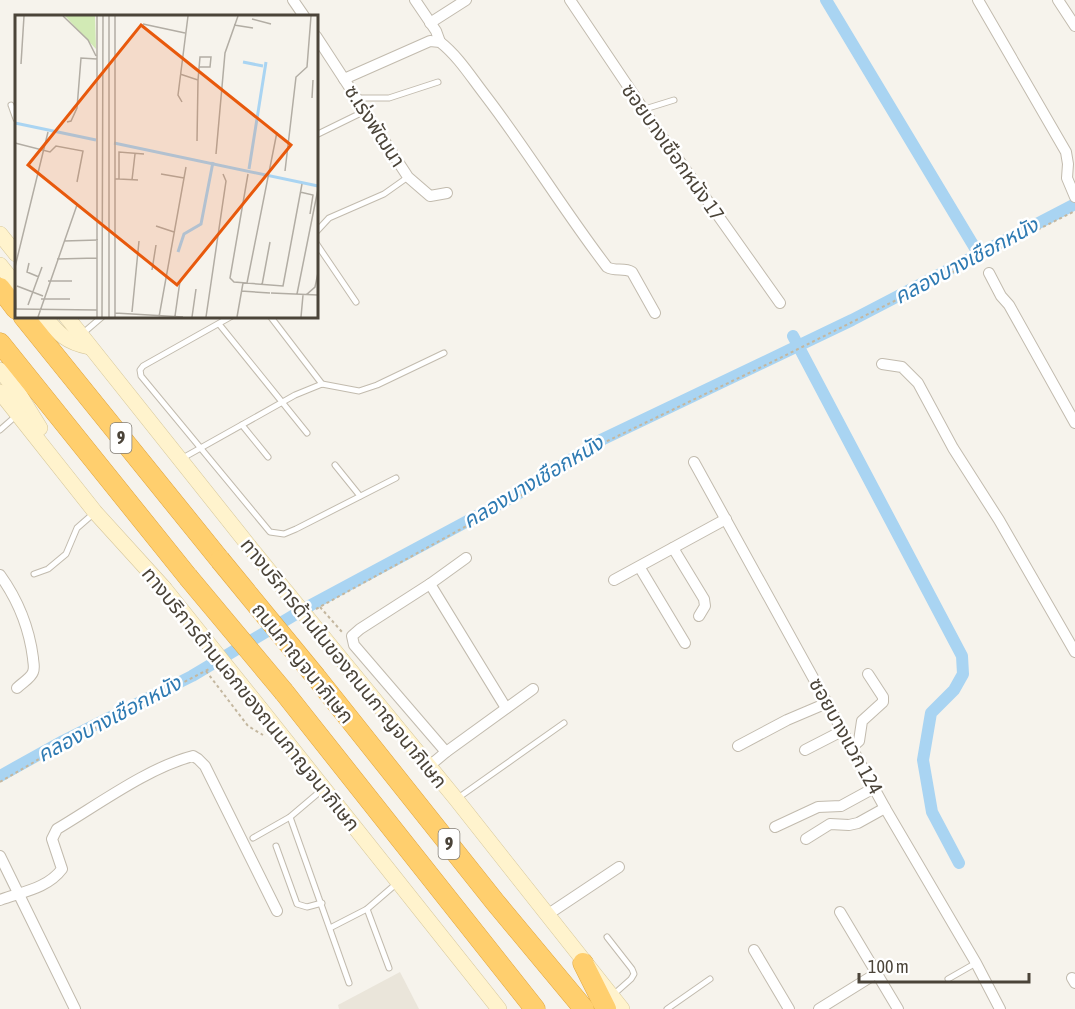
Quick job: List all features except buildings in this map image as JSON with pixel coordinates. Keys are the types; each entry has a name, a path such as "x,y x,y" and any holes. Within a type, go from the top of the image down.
{"highway":[{"path":"0,288 15,308"},
{"name":"ถนนกาญจนาภิเษก","path":"24,318 584,1009"},
{"name":"ถนนกาญจนาภิเษก","path":"0,343 188,578 284,692 535,1009"},
{"path":"584,963 609,1003"}],"main road":[{"path":"0,234 15,253"},
{"path":"0,265 15,284"},
{"path":"46,318 57,332 71,343 84,341"},
{"name":"ทางบริการด้านในของถนนกาญจนาภิเษก","path":"67,318 249,546 456,799 584,963"},
{"path":"0,370 19,394 66,472"},
{"name":"ทางบริการด้านนอกของถนนกาญจนาภิเษก","path":"3,400 18,414 66,472 95,512 164,588 500,1009"},
{"path":"609,1003 622,1009"}],"street":[{"path":"293,0 303,15"},
{"path":"415,0 440,42 462,66 513,132 579,230 607,267 613,271 632,272 655,313"},
{"path":"430,23 466,0"},
{"name":"ซอยบางเชือกหนัง 17","path":"570,0 643,110 780,303"},
{"path":"978,0 1066,152 1067,178 1075,197"},
{"path":"1058,0 1075,26"},
{"name":"ซ.เร่งพัฒนา","path":"318,39 408,177 430,196 447,193"},
{"path":"344,78 430,41 440,42"},
{"path":"989,273 1000,296 1009,305 1075,423"},
{"path":"882,364 902,367 918,383 953,448 999,520 1075,652"},
{"name":"ซอยบางแวก 124","path":"694,462 851,748 976,963 1000,1009"},
{"path":"614,580 640,568 726,519"},
{"path":"673,548 704,599 705,606 699,616"},
{"path":"446,752 354,645 352,636 360,628 430,585 466,558"},
{"path":"640,568 685,643"},
{"path":"0,575 13,594 26,625 32,650 34,670 32,675 16,688"},
{"path":"430,585 506,708"},
{"path":"851,748 860,741 862,721 883,702 883,697 868,674"},
{"path":"428,767 533,689"},
{"path":"738,746 827,703"},
{"path":"805,750 842,731"},
{"path":"0,900 41,886 58,875 62,869 52,839 57,830 152,772 192,756 205,766 277,911"},
{"path":"775,827 818,807 841,806 874,788"},
{"path":"806,839 830,824 858,823 885,808"},
{"path":"0,856 75,1009"},
{"path":"547,915 619,867"},
{"path":"840,912 898,1009"},
{"path":"754,950 789,1009"},
{"path":"819,1009 877,973"}],"lane":[{"path":"357,98 389,98 438,82"},
{"path":"643,110 674,100"},
{"path":"11,105 15,116"},
{"path":"318,134 365,111"},
{"path":"318,230 329,218 384,194 408,177"},
{"path":"318,246 356,302"},
{"path":"84,341 101,318"},
{"path":"229,318 152,360 140,370 145,383 270,532 284,534 296,529 396,478"},
{"path":"272,318 322,384"},
{"path":"219,324 307,433"},
{"path":"180,460 296,395 322,384 359,391 377,385 444,353"},
{"path":"0,430 18,414"},
{"path":"242,425 268,457"},
{"path":"335,465 360,496"},
{"path":"34,574 48,569 66,554 77,528 95,512"},
{"path":"456,799 564,723"},
{"path":"254,837 290,817 323,789"},
{"path":"290,817 349,983"},
{"path":"276,846 297,904 307,907 322,903"},
{"path":"330,927 367,909 398,882"},
{"path":"367,909 389,968"},
{"path":"607,937 634,974 609,1003"},
{"path":"948,980 976,963"},
{"path":"667,1009 710,979"}],"path":[{"path":"310,612 519,498 601,444 774,361 1075,211"},
{"path":"320,607 354,645"},
{"path":"0,782 63,745 213,667"},
{"path":"206,671 249,726 263,735"}],"shaded area":[{"path":"400,972 419,1009 339,1009 338,1005"}],"waterway":[{"path":"826,0 978,253"},
{"name":"คลองบางเชือกหนัง","path":"0,776 63,741 192,676 311,605 516,495 601,440 852,320 1075,204"},
{"path":"793,336 962,656 963,674 954,690 931,713 923,760 932,812 959,863"}]}
